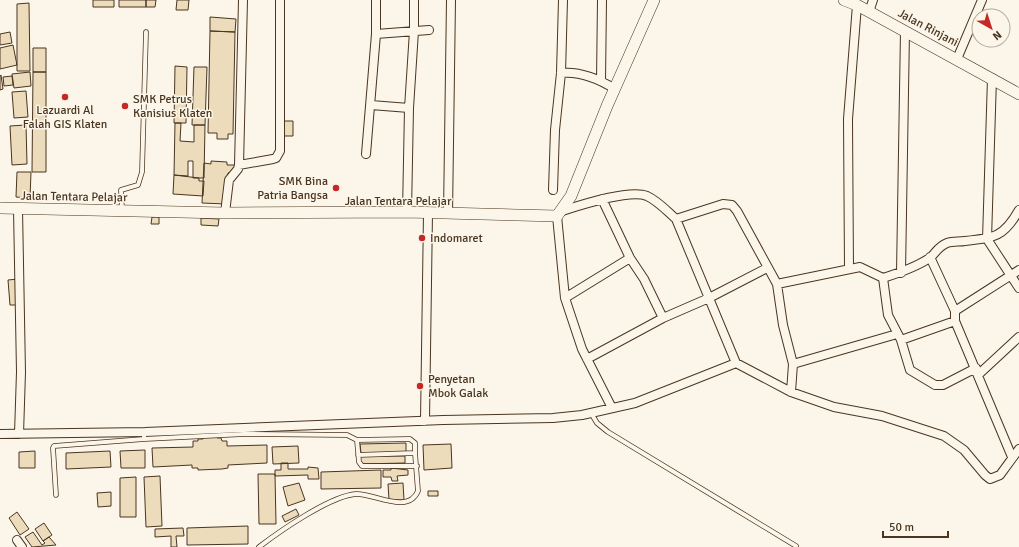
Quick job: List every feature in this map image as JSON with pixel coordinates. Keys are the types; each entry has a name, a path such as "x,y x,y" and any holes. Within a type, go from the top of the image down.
{"main road":[{"path":"560,214 571,196 615,89 654,0"},
{"name":"Jalan Rinjani","path":"844,0 857,5 958,59 1019,94"},
{"name":"Jalan Tentara Pelajar","path":"0,208 225,213 407,212 448,214 560,214"}],"street":[{"path":"225,213 229,180 238,170 239,165 243,0"},
{"path":"239,165 276,158 280,151 280,0"},
{"path":"366,154 376,34 376,0"},
{"path":"407,212 409,108 414,31 414,0"},
{"path":"448,214 451,0"},
{"path":"554,190 555,130 561,73 563,0"},
{"path":"601,81 602,0"},
{"path":"869,12 873,0"},
{"path":"958,59 982,0"},
{"path":"849,269 848,119 857,5"},
{"path":"376,34 429,30"},
{"path":"901,272 904,31"},
{"path":"561,73 574,72 601,81 615,89"},
{"path":"992,78 987,239 1019,288"},
{"path":"371,105 409,108"},
{"path":"612,408 587,359 565,298 560,214 602,199 635,195 646,196 662,206 676,219 736,364 791,392 834,407 882,416 944,436 964,450 990,479 1000,475 1019,449"},
{"path":"602,199 630,258 644,279 663,318"},
{"path":"676,219 723,204 732,206 737,211 777,284 783,325 793,364 791,392"},
{"path":"18,209 21,372 19,434"},
{"path":"777,284 860,267 883,278 901,272 930,257 940,247 947,243 987,239 998,236 1009,227 1019,210"},
{"path":"425,421 428,213"},
{"path":"930,257 955,311 956,321 1012,457"},
{"path":"565,298 630,258"},
{"path":"587,359 663,318 709,298 767,268"},
{"path":"955,311 1019,270"},
{"path":"883,278 888,315 899,337 910,370 935,385 943,385 977,371 1019,337"},
{"path":"793,364 956,321"},
{"path":"0,434 144,435 425,421 553,418 591,414 635,403 736,364"},
{"path":"17,540 22,547"}],"lane":[{"path":"122,211 121,190 138,185 142,172 146,32"},
{"path":"591,414 597,423 608,432 796,546"},
{"path":"56,495 54,446 144,435 252,434 347,435 358,440 412,440 415,443 418,491 417,495 409,501 385,502 371,496 357,494 348,496 327,504 304,517 259,547"},
{"path":"358,440 359,462 364,466 417,466"},
{"path":"358,455 415,453"}],"building":[{"path":"93,0 114,0 114,7 93,7"},
{"path":"119,0 146,0 146,7 119,7"},
{"path":"146,0 156,0 155,7 146,7"},
{"path":"177,0 189,0 188,10 176,10"},
{"path":"29,3 30,71 17,71 17,4"},
{"path":"210,17 236,19 235,32 210,31"},
{"path":"210,31 235,32 233,134 228,134 228,139 217,139 217,133 208,133"},
{"path":"10,32 12,43 0,45 0,34"},
{"path":"13,45 17,65 0,69 0,48"},
{"path":"33,48 46,48 46,72 33,72"},
{"path":"175,66 187,67 186,123 174,123"},
{"path":"194,67 207,67 205,125 192,125"},
{"path":"30,72 31,86 14,88 12,74"},
{"path":"33,72 46,72 46,172 32,172"},
{"path":"1,75 3,89 0,90 0,76"},
{"path":"12,76 13,85 4,86 3,77"},
{"path":"26,91 28,117 14,118 12,92"},
{"path":"280,121 293,121 293,136 280,136"},
{"path":"175,123 181,123 180,141 194,142 194,125 205,125 204,178 193,178 193,161 188,161 188,176 174,175"},
{"path":"26,125 27,164 12,165 10,126"},
{"path":"211,161 227,162 227,165 236,165 236,172 228,173 226,204 202,203 204,163 211,164"},
{"path":"17,172 31,172 30,198 16,197"},
{"path":"174,175 199,178 199,181 204,181 203,196 173,194"},
{"path":"152,217 159,217 159,224 151,224"},
{"path":"201,218 219,219 218,226 201,225"},
{"path":"18,279 19,305 10,305 8,280"},
{"path":"203,436 216,436 217,438 221,438 222,441 227,441 227,446 267,445 267,463 228,465 228,468 222,469 198,470 198,468 192,468 192,465 153,467 152,448 193,447 193,441 203,439"},
{"path":"406,443 406,452 361,453 360,444"},
{"path":"451,444 452,468 424,470 423,445"},
{"path":"298,446 299,463 273,464 272,447"},
{"path":"145,450 145,468 121,468 120,451"},
{"path":"35,451 35,468 19,468 19,452"},
{"path":"110,451 111,467 66,469 66,453"},
{"path":"360,456 405,456 405,463 360,464"},
{"path":"281,463 288,463 288,469 308,469 308,467 318,468 319,479 308,479 308,475 275,476 275,470 281,470"},
{"path":"391,468 408,470 408,475 397,476 398,481 392,481 391,477 383,477 383,470 391,470"},
{"path":"381,470 381,488 321,489 321,472"},
{"path":"258,474 275,474 276,524 259,524"},
{"path":"160,476 162,526 146,527 144,477"},
{"path":"136,477 136,517 120,517 120,478"},
{"path":"299,483 305,500 288,506 283,487"},
{"path":"403,483 404,500 389,500 388,484"},
{"path":"428,491 438,491 438,496 428,496"},
{"path":"111,492 111,506 98,507 97,493"},
{"path":"296,509 299,515 285,522 282,516"},
{"path":"17,512 29,529 20,535 9,518"},
{"path":"44,523 52,535 43,541 35,529"},
{"path":"248,526 248,544 187,545 187,528"},
{"path":"183,528 184,536 176,536 177,547 171,547 171,536 155,537 155,529"},
{"path":"33,532 42,545 45,543 43,541 49,537 56,545 32,547 25,537"}],"place":[{"name":"Lazuardi Al Falah GIS Klaten","path":"65,97"},
{"name":"SMK Petrus Kanisius Klaten","path":"125,106"},
{"name":"SMK Bina Patria Bangsa","path":"336,188"},
{"name":"Indomaret","path":"422,238"},
{"name":"Penyetan Mbok Galak","path":"420,386"}]}
